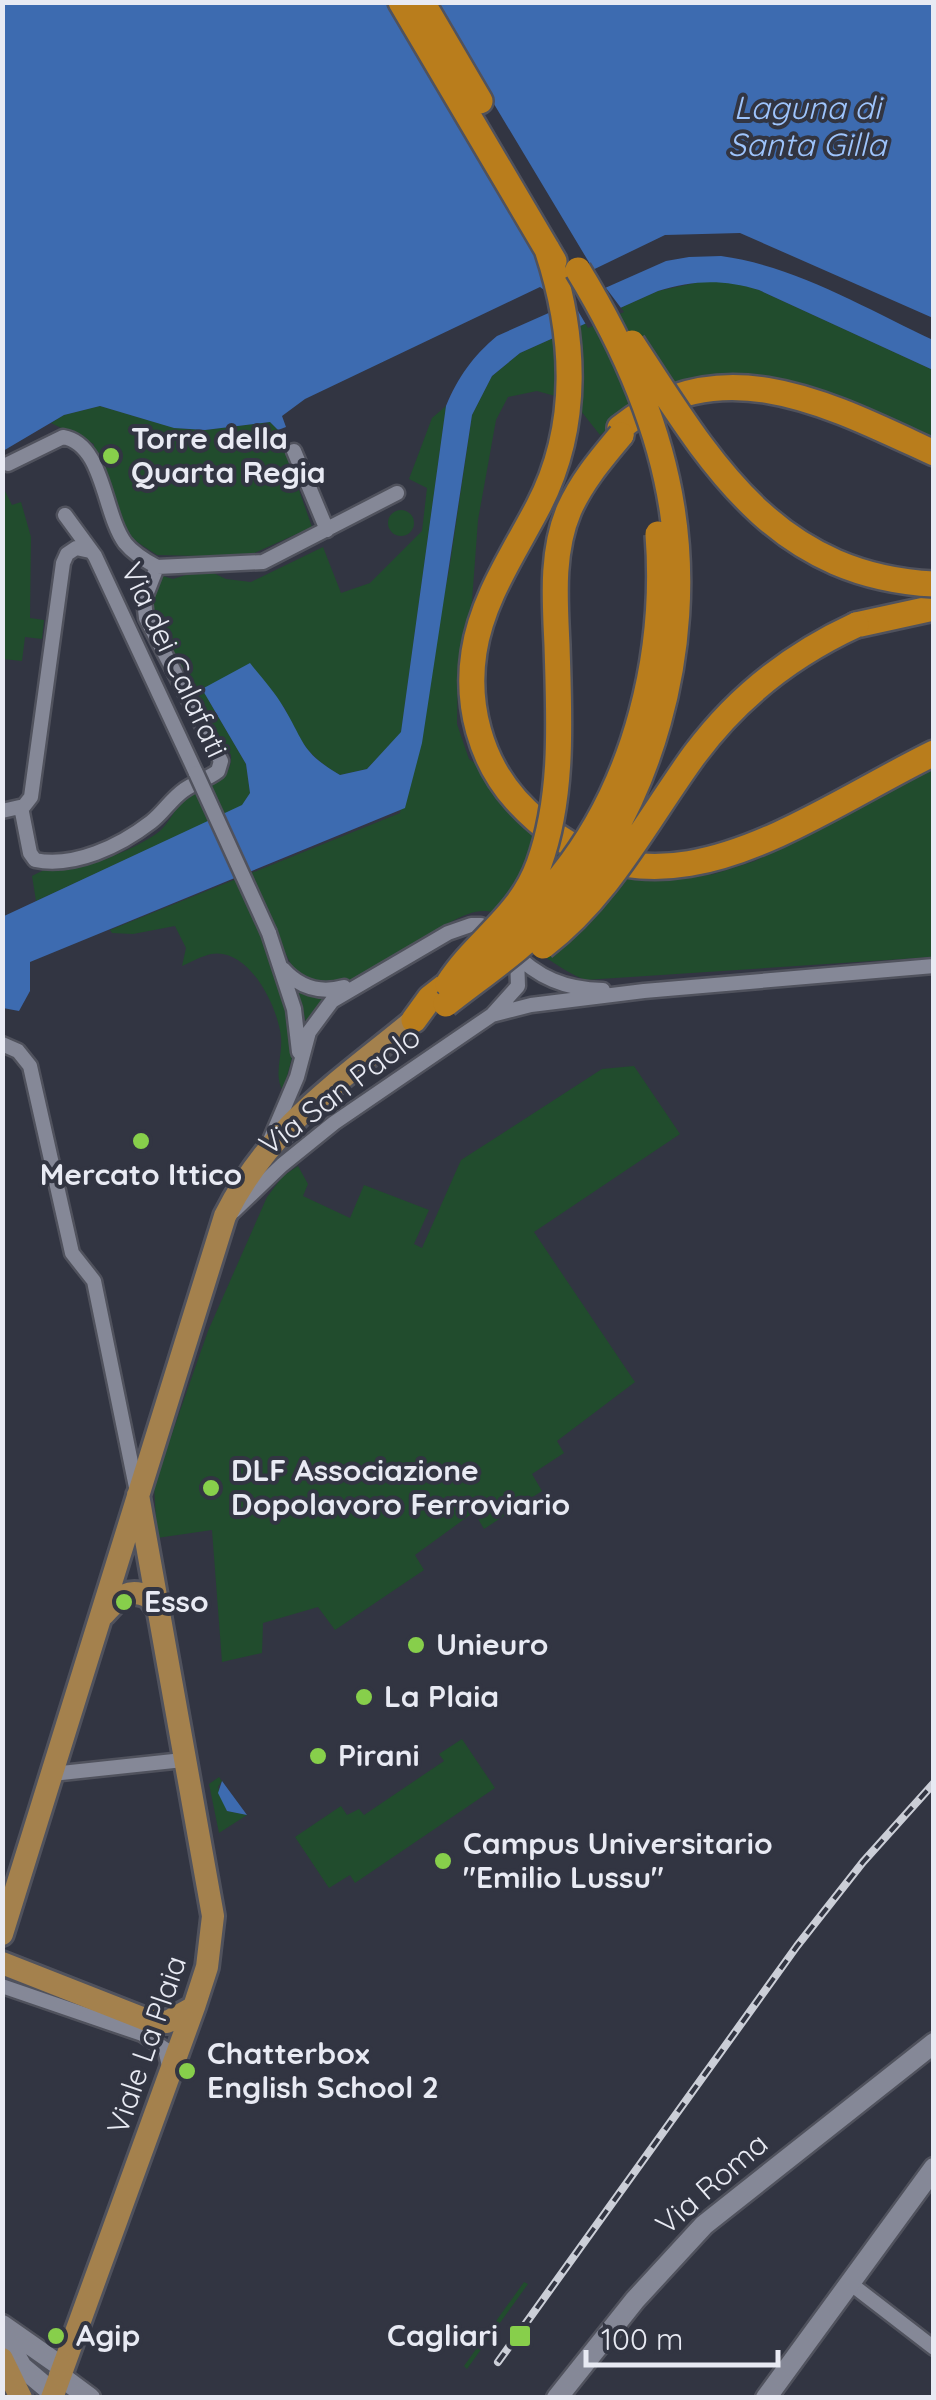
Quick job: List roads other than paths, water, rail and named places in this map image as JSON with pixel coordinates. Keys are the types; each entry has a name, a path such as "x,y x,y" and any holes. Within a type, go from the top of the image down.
{"highway":[{"path":"401,2 547,249 620,387 638,433 650,481 660,564 651,673 620,775 564,874 447,994"},
{"path":"414,1020 430,998 447,994 527,940 556,912 614,829 638,780 655,732 676,624 678,569 663,463 637,384 586,284 422,2"},
{"path":"547,249 562,296 571,360 569,393 557,460 541,502 492,592 474,647 472,702 483,748 496,774 534,820 560,838 604,860 628,866 666,867 702,864 723,857 934,753"},
{"path":"586,284 628,337 722,476 754,510 794,540 838,562 878,575 934,584"},
{"path":"447,994 462,962 525,896 540,863 554,796 560,723 555,577 560,544 568,514 584,480 621,436 620,428 647,406 676,395 726,387 772,390 823,402 934,453"},
{"path":"447,994 471,1000 574,920 614,876 696,753 768,676 800,654 856,626 894,614 934,608"}],"main road":[{"path":"2,1934 224,1216 266,1149 290,1122 414,1020"},
{"name":"Viale La Plaia","path":"55,2378 170,2076 208,1966 213,1940 212,1916 137,1492"},
{"path":"117,1559 120,1569 131,1576 143,1573 150,1562"},
{"path":"97,1622 116,1600 132,1592 149,1597 160,1614"},
{"path":"2,1963 148,2020 167,2022 194,2008"},
{"name":"Via Roma","path":"557,2398 635,2300 704,2225 934,2043"},
{"path":"766,2398 934,2168"},
{"path":"2,2329 22,2368 55,2378 90,2398"},
{"path":"2,2329 55,2378"},
{"path":"2,2359 21,2398"}],"street":[{"path":"8,464 64,437 74,439 87,448 126,544 157,567 263,562 397,492"},
{"path":"294,451 327,530"},
{"path":"65,516 90,551"},
{"name":"Via dei Calafati","path":"21,807 31,797 35,784 62,563 76,548 90,551 269,933 299,1039 297,1077"},
{"path":"2,811 21,807 30,853 35,860 79,858 126,839 153,821 179,793 218,771 220,755 146,618 144,600 157,567"},
{"name":"Via dei Calafati","path":"266,1149 297,1077 309,1032 332,1001 448,934 471,925 489,929 517,956"},
{"name":"Via San Paolo","path":"517,956 531,970 570,987 644,990"},
{"name":"Via San Paolo","path":"224,1216 334,1124 492,1016 518,986 517,956"},
{"name":"Via dei Calafati","path":"280,964 296,982 328,992 360,983"},
{"name":"Via San Paolo","path":"492,1016 531,1005 644,990 934,966"},
{"path":"2,1044 18,1051 30,1066 72,1254 94,1282 137,1492"},
{"path":"52,1774 183,1760"},
{"path":"2,1986 142,2034 166,2049 170,2076"},
{"path":"850,2284 934,2348"}],"water":[{"name":"Laguna di Santa Gilla","path":"2,3 933,3 933,318 740,233 665,235 547,292 540,287 305,399 282,416 286,427 278,430 270,422 205,430 174,428 100,406 64,415 3,451"},
{"path":"721,256 803,279 933,340 933,370 759,290 720,283 696,283 658,291 520,353 492,376 472,415 422,743 405,808 30,962 30,991 19,1011 3,1008 2,917 242,805 250,793 246,764 202,689 250,663 311,753 340,775 367,769 401,732 446,406 461,376 481,351 497,336 666,261"},
{"path":"222,1781 247,1815 227,1811 218,1793"}],"railway":[{"path":"498,2362 797,1946 863,1862 934,1783"}],"place":[{"name":"Torre della Quarta Regia","path":"111,456"},
{"name":"Mercato Ittico","path":"141,1141"},
{"name":"DLF Associazione Dopolavoro Ferroviario","path":"211,1488"},
{"name":"Esso","path":"124,1602"},
{"name":"Unieuro","path":"416,1645"},
{"name":"La Plaia","path":"364,1697"},
{"name":"Pirani","path":"318,1756"},
{"name":"Campus Universitario \"Emilio Lussu\"","path":"443,1861"},
{"name":"Chatterbox English School 2","path":"187,2071"},
{"name":"Agip","path":"56,2336"},
{"name":"Cagliari","path":"520,2336"}]}
